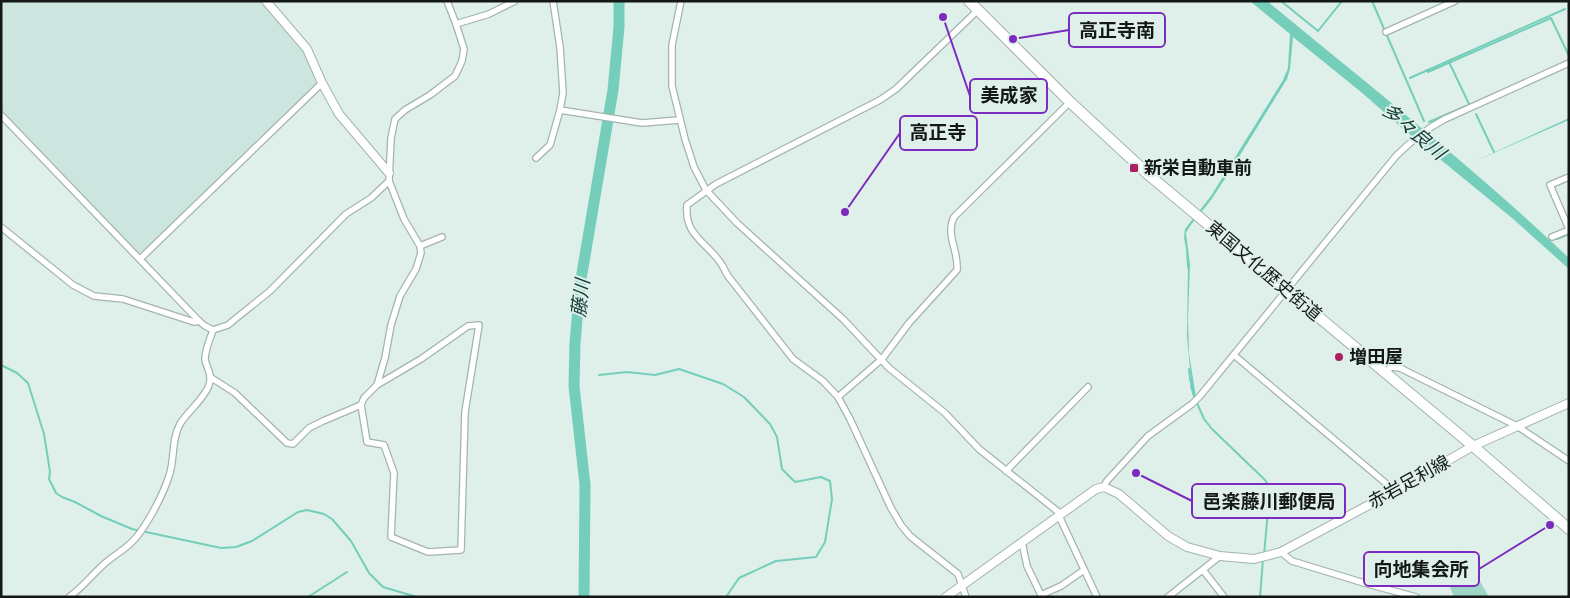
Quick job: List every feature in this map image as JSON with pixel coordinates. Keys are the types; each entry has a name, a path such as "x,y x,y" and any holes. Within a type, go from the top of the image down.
{"highway":[{"name":"東国文化歴史街道","path":"969,1 1070,102 1140,167 1473,446 1569,529"}],"main road":[{"path":"266,1 308,50 322,83 339,114 389,177"},
{"name":"赤岩足利線","path":"1104,487 1119,494 1178,544 1220,556 1254,559 1281,552 1395,491 1473,446 1569,403"},
{"path":"946,597 1088,494 1104,487"}],"street":[{"path":"377,385 400,296 416,269 421,253 420,246 404,218 389,177 391,138 395,119 405,110 456,78 462,62 464,48 447,1"},
{"path":"456,24 489,14 515,1"},
{"path":"536,158 550,145 563,92 560,47 553,1"},
{"path":"681,1 674,32 672,86 679,120 694,167 706,190 738,223 844,320 882,358 889,368 945,412 979,449 1060,515 1097,597"},
{"path":"1386,32 1455,1"},
{"path":"966,597 958,574 908,534 900,525 838,397 823,381 793,359 728,276 721,262 696,238 690,228 687,211 688,205 706,190 880,100 896,89 978,10"},
{"path":"1104,487 1106,482 1148,436 1192,404 1287,291 1396,156 1410,142 1425,130 1445,119 1569,63"},
{"path":"140,259 322,83"},
{"path":"838,397 882,358 957,270 958,262 950,232 954,217 1070,102"},
{"path":"560,110 642,123 679,120"},
{"path":"1,114 199,321 213,330 228,325 270,291 346,214 371,198 389,177"},
{"path":"1552,238 1569,229 1550,185 1569,177"},
{"path":"1,227 73,285 94,296 123,299 194,322 199,321"},
{"path":"420,246 442,237"},
{"path":"479,325 465,412 461,550 428,552 391,537 394,474 384,445 367,442 361,405 364,398 377,385 421,360 468,326 479,325"},
{"path":"69,597 102,565 127,546 144,527 168,478 180,425 209,386 210,376 206,356 213,330"},
{"path":"1234,355 1395,491"},
{"path":"1385,373 1391,367 1400,368 1517,426 1569,461"},
{"path":"210,376 235,393 287,443 293,444 309,428 323,420 361,405"},
{"path":"1006,471 1088,387"},
{"path":"1022,542 1027,566 1041,595 1061,586 1084,570"},
{"path":"1281,552 1292,562 1416,597"},
{"path":"1168,597 1220,556"},
{"path":"1203,570 1224,597"}],"shaded area":[{"path":"1,1 262,1 304,49 318,81 142,253 137,252 1,110"},
{"path":"1462,550 1489,597 1454,597 1446,577"}],"water":[{"name":"多々良川","path":"1250,1 1267,1 1420,127 1496,191 1569,258 1569,269 1512,218 1293,37 1290,69 1287,79 1221,185 1186,233 1190,265 1189,353 1196,397 1194,399 1189,379 1191,379 1187,337 1188,259 1184,238 1185,229 1211,196 1283,80 1288,68 1290,34"},
{"path":"1569,118 1569,120 1471,163"}],"waterway":[{"name":"藤川","path":"584,597 585,485 574,386 575,343 580,285 613,90 619,27 619,1"},
{"path":"1281,1 1318,31 1342,1"},
{"name":"多々良川","path":"1372,1 1424,121"},
{"path":"1410,78 1565,9"},
{"path":"1427,70 1428,72 1551,18 1569,56"},
{"path":"1449,62 1469,104"},
{"name":"多々良川","path":"1429,122 1466,106"},
{"path":"1476,114 1494,152"},
{"path":"1557,239 1569,234"},
{"path":"1187,249 1188,267"},
{"path":"1,365 17,373 28,383 44,434 50,472 49,479 56,493 62,497 132,529 221,548 236,547 252,541 298,512 307,510 324,514 332,519 351,541 369,573 383,587 417,597"},
{"path":"599,375 627,372 655,375 679,369 723,384 744,397 770,424 777,437 782,469 795,482 821,477 830,481 832,499 825,542 816,557 776,561 739,578 726,597"},
{"path":"1189,369 1190,379"},
{"path":"1191,386 1194,396"},
{"path":"1197,403 1204,419 1212,429 1265,480 1270,488 1264,555"},
{"path":"1260,597 1263,559"},
{"path":"308,597 347,572"}],"place":[{"name":"美成家","path":"943,17"},
{"name":"高正寺南","path":"1013,39"},
{"name":"新栄自動車前","path":"1134,168"},
{"name":"高正寺","path":"845,212"},
{"name":"増田屋","path":"1339,357"},
{"name":"邑楽藤川郵便局","path":"1136,473"},
{"name":"向地集会所","path":"1550,525"}]}
